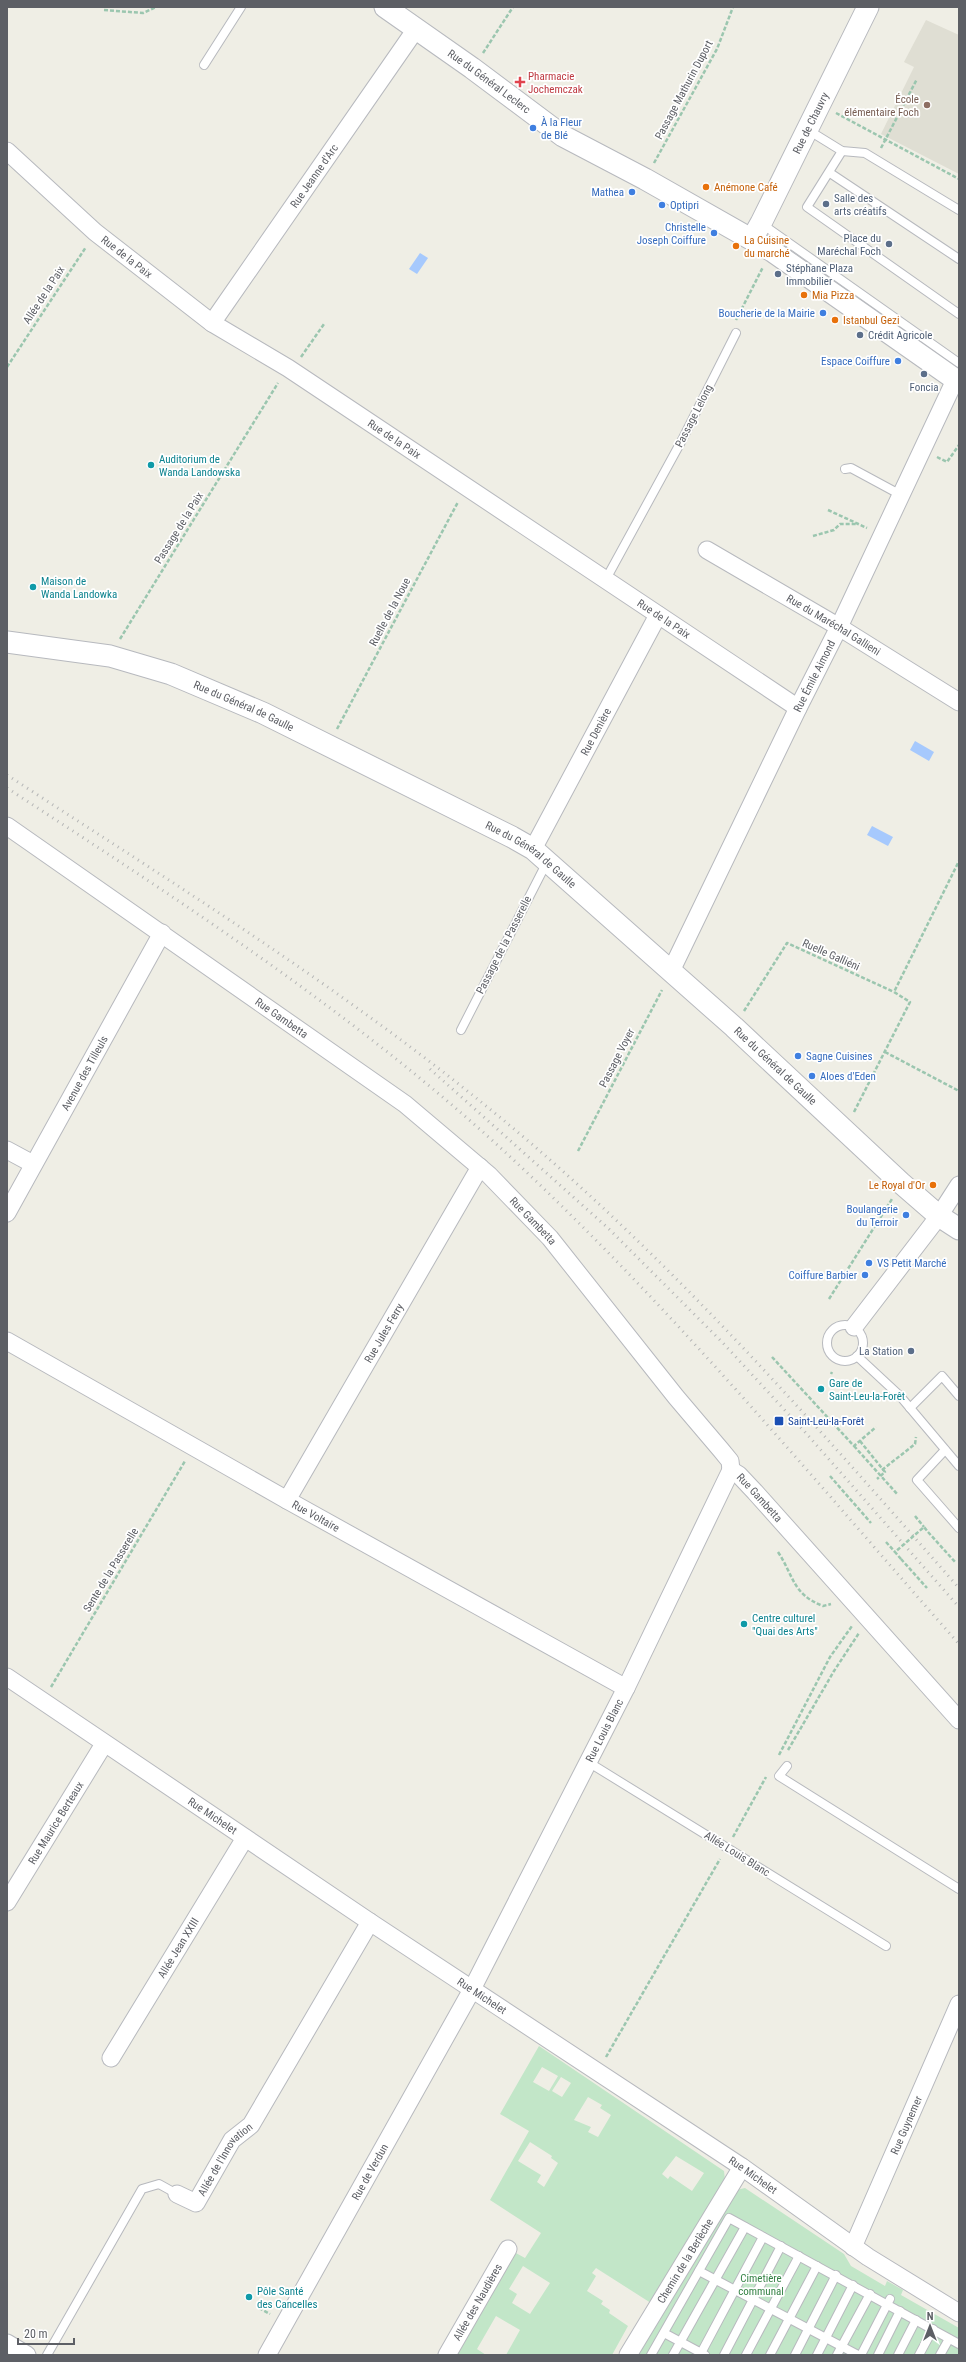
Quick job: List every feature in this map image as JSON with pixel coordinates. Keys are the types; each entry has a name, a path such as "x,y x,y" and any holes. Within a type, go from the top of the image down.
{"street":[{"name":"Rue du Général Leclerc","path":"385,7 472,68 563,136 645,179 757,231 772,251 928,351 958,375"},
{"name":"Rue de Chauvry","path":"757,231 868,7"},
{"name":"Rue Jeanne d'Arc","path":"212,323 416,29"},
{"name":"Rue de la Paix","path":"7,151 95,232 212,323 290,369 798,708"},
{"name":"Rue Émile Aimond","path":"671,971 798,708 839,627 958,375"},
{"name":"Rue du Maréchal Gallieni","path":"707,550 839,627 959,702"},
{"name":"Rue Denière","path":"540,855 658,615"},
{"name":"Rue du Général de Gaulle","path":"7,642 110,656 171,674 263,714 512,837 540,855 734,1027 901,1184 939,1216 959,1229"},
{"name":"Rue Gambetta","path":"7,826 405,1104 480,1167 550,1238 676,1397 730,1461 731,1470 739,1475 959,1720"},
{"name":"Avenue des Tilleuls","path":"7,1213 162,933"},
{"path":"7,1150 33,1164"},
{"name":"Rue Jules Ferry","path":"287,1500 480,1167"},
{"path":"854,1327 939,1216 959,1185"},
{"name":"Rue Voltaire","path":"7,1341 287,1500 626,1688"},
{"name":"Rue Louis Blanc","path":"472,1988 626,1688 731,1470"},
{"name":"Rue Michelet","path":"7,1677 104,1744 370,1922 742,2167 853,2247 959,2313"},
{"name":"Rue Maurice Berteaux","path":"7,1902 104,1744"},
{"name":"Allée Jean XXIII","path":"111,2058 245,1838"},
{"name":"Allée de l'Innovation","path":"177,2194 196,2203 232,2140 251,2125 370,1922"},
{"name":"Rue de Verdun","path":"273,2353 472,1988"},
{"name":"Rue Guynemer","path":"853,2247 959,2004"},
{"name":"Chemin de la Berlèche","path":"628,2355 742,2167"},
{"name":"Allée des Naudières","path":"447,2355 508,2250"},
{"path":"7,2343 27,2355"}],"lane":[{"path":"204,65 241,7"},
{"path":"808,130 842,151 865,153 959,210"},
{"path":"842,151 830,173 807,207 959,314"},
{"path":"830,173 959,259"},
{"path":"757,231 928,351"},
{"name":"Passage Lelong","path":"606,579 682,440 736,333"},
{"path":"845,470 851,468 901,495"},
{"name":"Passage de la Passerelle","path":"460,1030 540,855"},
{"path":"849,1325 854,1327 862,1336 863,1341 860,1352 857,1356 852,1359 840,1360 834,1357 827,1347 828,1335 837,1326 849,1325"},
{"path":"857,1356 900,1396 959,1466"},
{"path":"910,1408 942,1376 959,1396"},
{"path":"945,1450 917,1480 959,1528"},
{"name":"Allée Louis Blanc","path":"588,1762 886,1946"},
{"path":"787,1766 779,1776 959,1889"},
{"name":"Allée de l'Innovation","path":"47,2355 142,2189 159,2184 177,2194"},
{"path":"651,2355 729,2218 870,2294 888,2301 900,2311 959,2344"},
{"path":"674,2355 745,2227"},
{"path":"664,2333 702,2354 763,2237"},
{"path":"724,2355 781,2246"},
{"path":"746,2355 799,2256"},
{"path":"770,2355 817,2266"},
{"path":"699,2271 860,2355 888,2301"},
{"path":"795,2355 836,2276"},
{"path":"817,2355 853,2285"},
{"path":"837,2355 870,2294"},
{"path":"878,2355 900,2311"},
{"path":"898,2355 916,2320"},
{"path":"919,2355 933,2329"},
{"path":"940,2355 949,2339"}],"path":[{"path":"104,10 143,13 156,7"},
{"path":"472,68 513,7"},
{"name":"Passage Mathurin Duport","path":"645,179 717,49 733,7"},
{"path":"875,160 917,79"},
{"path":"820,105 959,179"},
{"name":"Allée de la Paix","path":"7,367 95,232"},
{"path":"736,333 733,326 772,251"},
{"name":"Passage de la Paix","path":"110,656 290,369 324,324"},
{"path":"923,449 947,462 959,445"},
{"name":"Ruelle de la Noue","path":"328,746 467,486"},
{"path":"828,510 860,524 882,536"},
{"path":"813,536 834,530 840,524 848,522 860,524"},
{"path":"894,992 959,861"},
{"name":"Ruelle Galliéni","path":"734,1027 787,943 894,992 910,1002 845,1130"},
{"name":"Passage Voyer","path":"578,1151 671,971"},
{"path":"885,1052 959,1091"},
{"path":"829,1299 901,1184"},
{"path":"772,1357 791,1375 898,1495"},
{"path":"854,1446 876,1427"},
{"path":"882,1470 915,1444 916,1434"},
{"path":"860,1441 885,1472 877,1479"},
{"name":"Sente de la Passerelle","path":"42,1702 193,1447"},
{"path":"830,1476 871,1523"},
{"path":"915,1516 956,1563"},
{"path":"895,1552 924,1527"},
{"path":"886,1542 927,1588"},
{"path":"778,1552 794,1585 803,1594 823,1606 838,1601"},
{"path":"788,1750 855,1637 870,1621"},
{"path":"798,1721 802,1725"},
{"path":"789,1736 795,1739"}],"shaded area":[{"name":"École élémentaire Foch","path":"926,20 959,35 959,174 881,134 914,67 904,62"}],"green space":[{"path":"539,2046 724,2171 725,2180 654,2305 596,2268 592,2273 596,2276 587,2291 603,2301 601,2304 610,2310 609,2313 628,2326 612,2355 506,2355 520,2330 496,2316 477,2349 486,2355 455,2355 514,2252 525,2258 541,2233 490,2200 529,2131 500,2114","holes":["542,2067 558,2076 549,2091 533,2082","561,2077 571,2083 562,2097 552,2091","588,2097 602,2105 600,2108 611,2115 598,2137 588,2132 591,2127 574,2120","530,2142 552,2156 551,2158 558,2163 544,2187 537,2182 541,2175 518,2161","676,2156 704,2173 692,2191 670,2176 668,2179 662,2174","523,2266 550,2283 530,2314 512,2303 517,2294 509,2289"]},
{"name":"Cimetière communal","path":"745,2188 844,2254 851,2266 885,2286 887,2281 903,2290 901,2295 959,2328 959,2355 637,2355 732,2191"}],"water":[{"path":"420,253 428,258 417,274 409,269"},
{"path":"915,741 934,752 929,761 910,750"},
{"path":"872,826 893,837 888,846 867,835"}],"railway":[{"path":"7,775 204,903 334,991 459,1084 520,1134 637,1240 693,1296 801,1411 959,1588"},
{"path":"7,788 196,913 318,999 436,1091 493,1141 555,1200 675,1323 790,1450 959,1644"},
{"path":"430,1069 609,1229 723,1343 804,1431 959,1607"}],"place":[{"name":"Pharmacie Jochemczak","path":"520,82"},
{"name":"École élémentaire Foch","path":"927,105"},
{"name":"À la Fleur de Blé","path":"533,128"},
{"name":"Anémone Café","path":"706,187"},
{"name":"Mathea","path":"632,192"},
{"name":"Salle des arts créatifs","path":"826,204"},
{"name":"Optipri","path":"662,205"},
{"name":"Christelle Joseph Coiffure","path":"714,233"},
{"name":"Place du Maréchal Foch","path":"889,244"},
{"name":"La Cuisine du marché","path":"736,246"},
{"name":"Stéphane Plaza Immobilier","path":"778,274"},
{"name":"Mia Pizza","path":"804,295"},
{"name":"Boucherie de la Mairie","path":"823,313"},
{"name":"Istanbul Gezi","path":"835,320"},
{"name":"Crédit Agricole","path":"860,335"},
{"name":"Espace Coiffure","path":"898,361"},
{"name":"Foncia","path":"924,374"},
{"name":"Auditorium de Wanda Landowska","path":"151,465"},
{"name":"Maison de Wanda Landowka","path":"33,587"},
{"name":"Sagne Cuisines","path":"798,1056"},
{"name":"Aloes d'Eden","path":"812,1076"},
{"name":"Le Royal d'Or","path":"933,1185"},
{"name":"Boulangerie du Terroir","path":"906,1215"},
{"name":"VS Petit Marché","path":"869,1263"},
{"name":"Coiffure Barbier","path":"865,1275"},
{"name":"La Station","path":"911,1351"},
{"name":"Gare de Saint-Leu-la-Forêt","path":"821,1389"},
{"name":"Saint-Leu-la-Forêt","path":"779,1421"},
{"name":"Centre culturel \"Quai des Arts\"","path":"744,1624"},
{"name":"Pôle Santé des Cancelles","path":"249,2297"}]}
